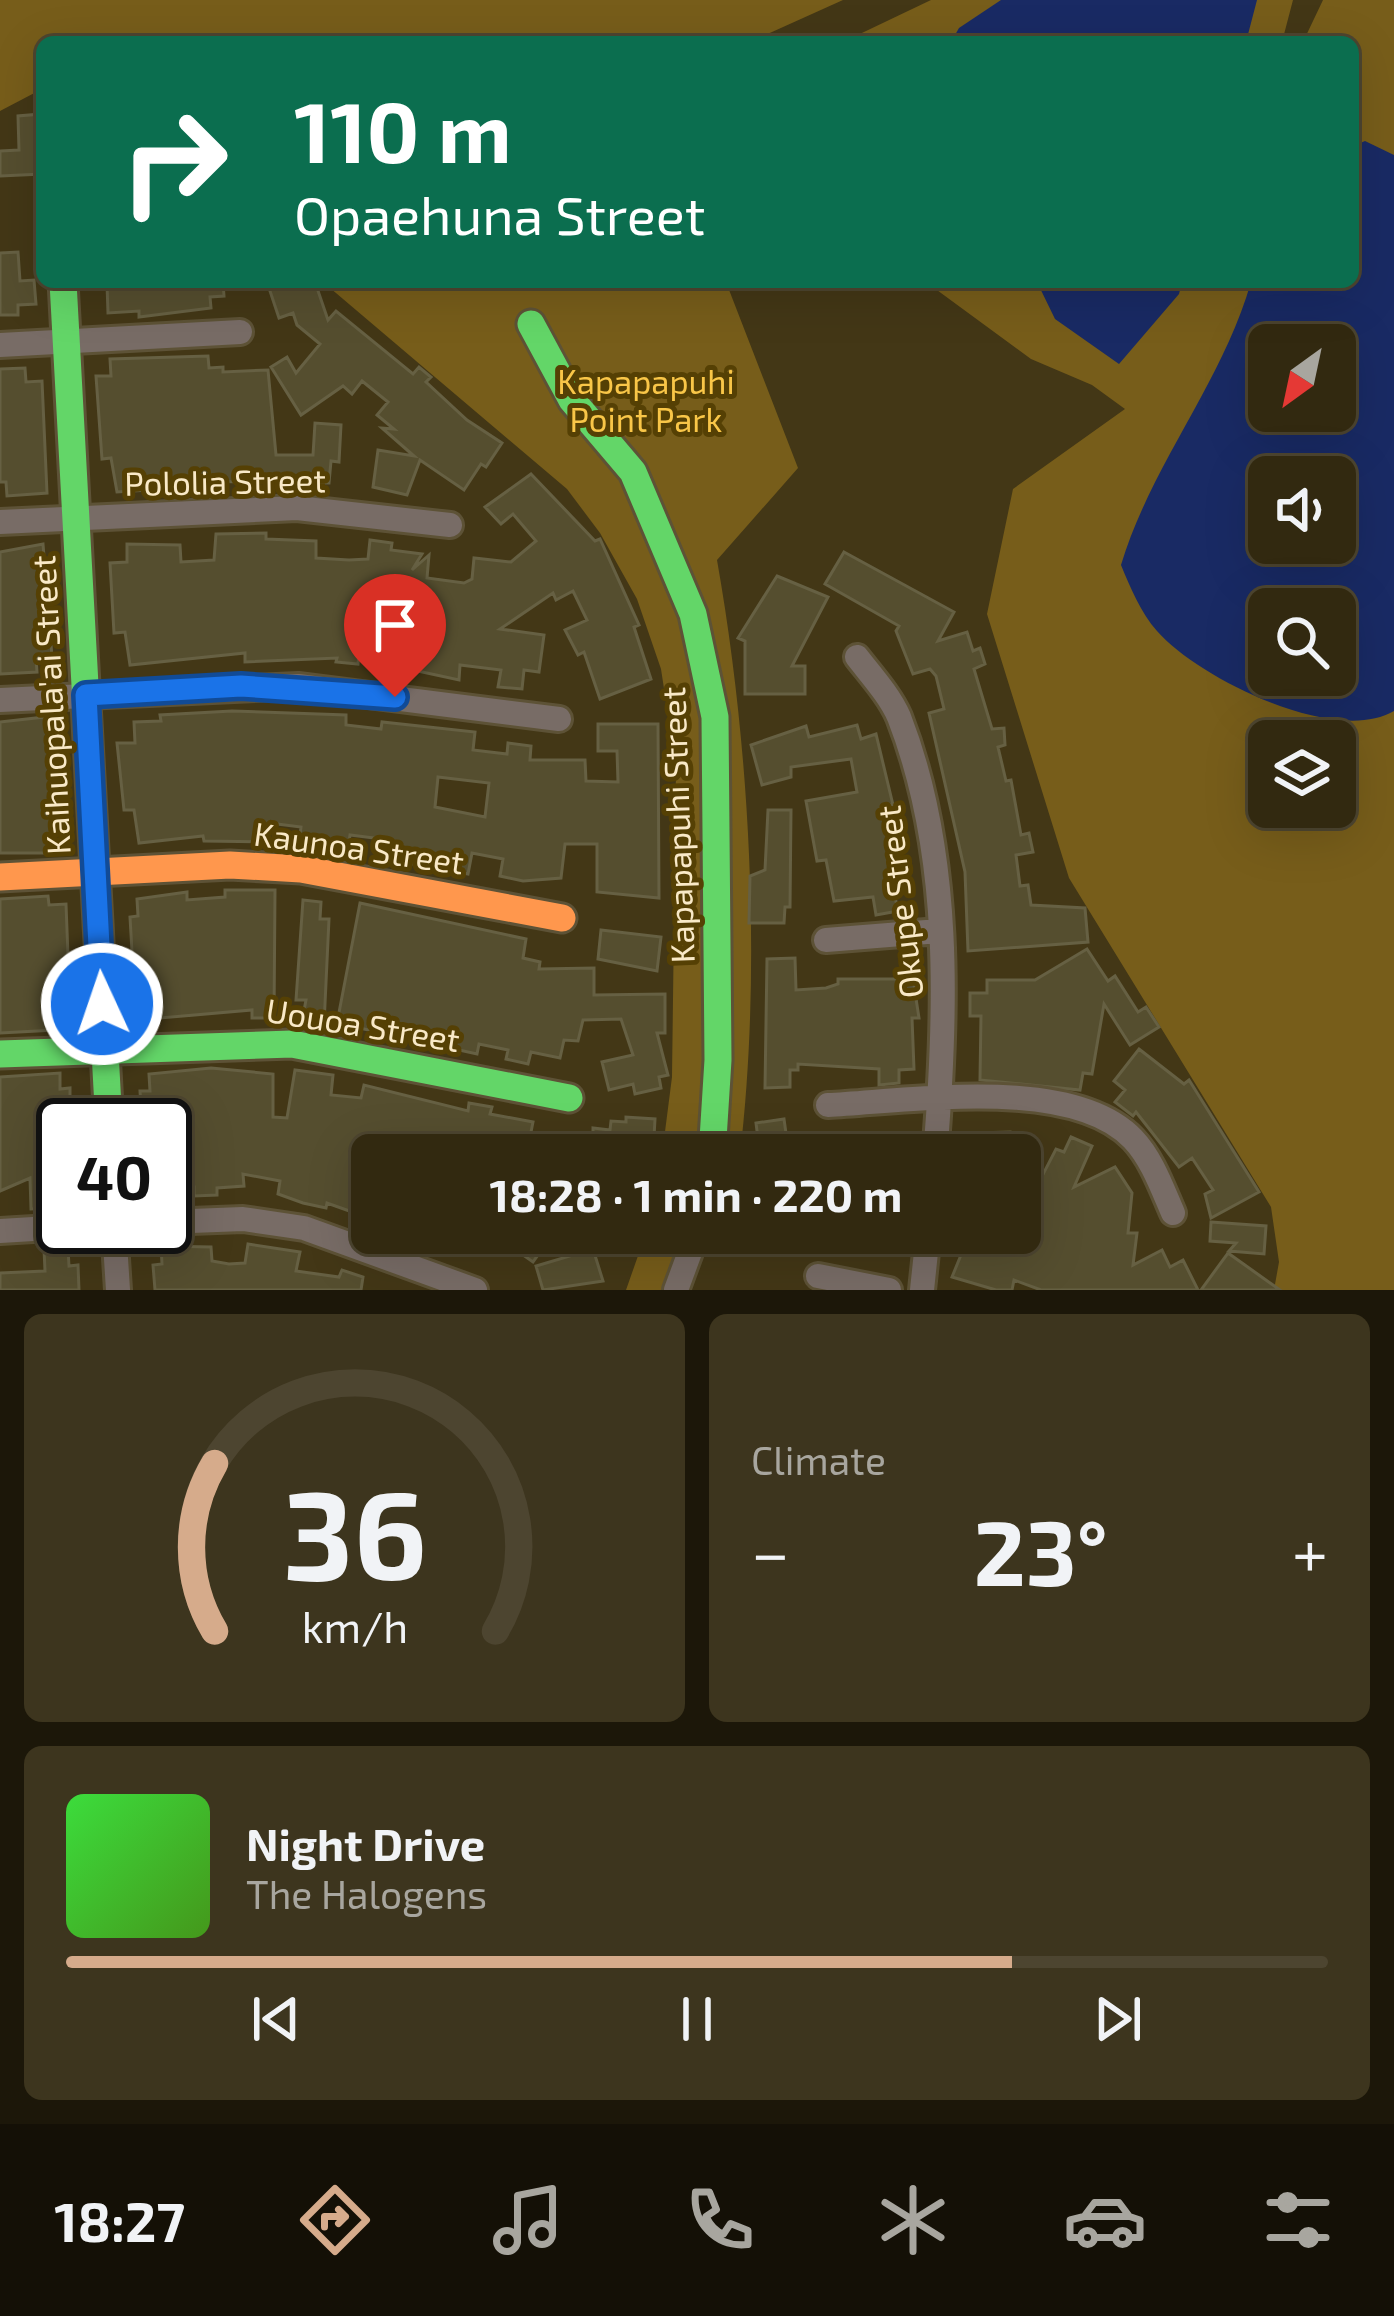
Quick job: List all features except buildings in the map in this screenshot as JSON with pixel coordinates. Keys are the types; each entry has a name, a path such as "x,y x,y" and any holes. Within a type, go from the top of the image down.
{"street":[{"name":"Kaihuopala'ai Street","path":"63,288 108,1098"},
{"name":"Kapapapuhi Street","path":"531,324 572,400 633,472 709,670 717,771 718,1060 713,1134"},
{"path":"0,345 241,332"},
{"name":"Pololia Street","path":"0,522 297,508 450,525"},
{"name":"Okupe Street","path":"857,656 898,713 919,788 939,931 944,1010 937,1134"},
{"path":"0,700 298,686 559,718"},
{"name":"Kaunoa Street","path":"0,877 230,865 301,869 562,918"},
{"path":"826,940 939,931"},
{"name":"Uouoa Street","path":"0,1054 292,1044 569,1098"},
{"path":"828,1105 940,1098 1044,1100 1094,1111 1133,1139 1173,1213"},
{"path":"192,1221 243,1219 304,1228 476,1290"},
{"path":"0,1231 36,1229"},
{"path":"116,1254 118,1290"},
{"path":"676,1290 689,1254"},
{"path":"922,1290 926,1254"},
{"path":"818,1276 889,1290"}],"green space":[{"path":"0,0 843,0 763,36 36,36 36,92 0,111"},
{"path":"931,0 1012,0 985,36 856,36"},
{"path":"1240,0 1293,0 1284,36 1233,36"},
{"path":"1323,0 1394,0 1394,1290 1274,1290 1279,1262 1271,1207 1069,878 987,614 1013,489 1125,409 1092,385 1031,359 934,288 1359,288 1359,36 1306,36"},
{"name":"Kapapapuhi Point Park","path":"330,288 728,288 798,468 717,560 738,705 749,857 750,1009 742,1134 721,1134 699,674 703,1134 665,1134 672,1077 676,767 661,669 637,599 600,533 567,489"},
{"path":"639,1254 679,1254 666,1290 626,1290"}],"water":[{"path":"1001,0 1257,0 1248,36 954,36"},
{"path":"1365,141 1394,155 1394,711 1369,720 1338,720 1256,696 1356,696 1356,588 1248,588 1248,692 1177,649 1157,631 1132,591 1121,565 1134,528 1223,355 1249,288 1359,288 1359,144"},
{"path":"1040,288 1180,288 1119,364 1055,319"}],"traffic: fast":[{"path":"63,288 108,1098"},
{"path":"531,324 572,400 633,472 693,614 715,717 718,1060 713,1134"},
{"path":"0,1054 292,1044 569,1098"}],"traffic: slow":[{"path":"0,877 230,865 301,869 562,918"}],"route":[{"path":"102,1004 86,695 298,686 395,697"}]}
